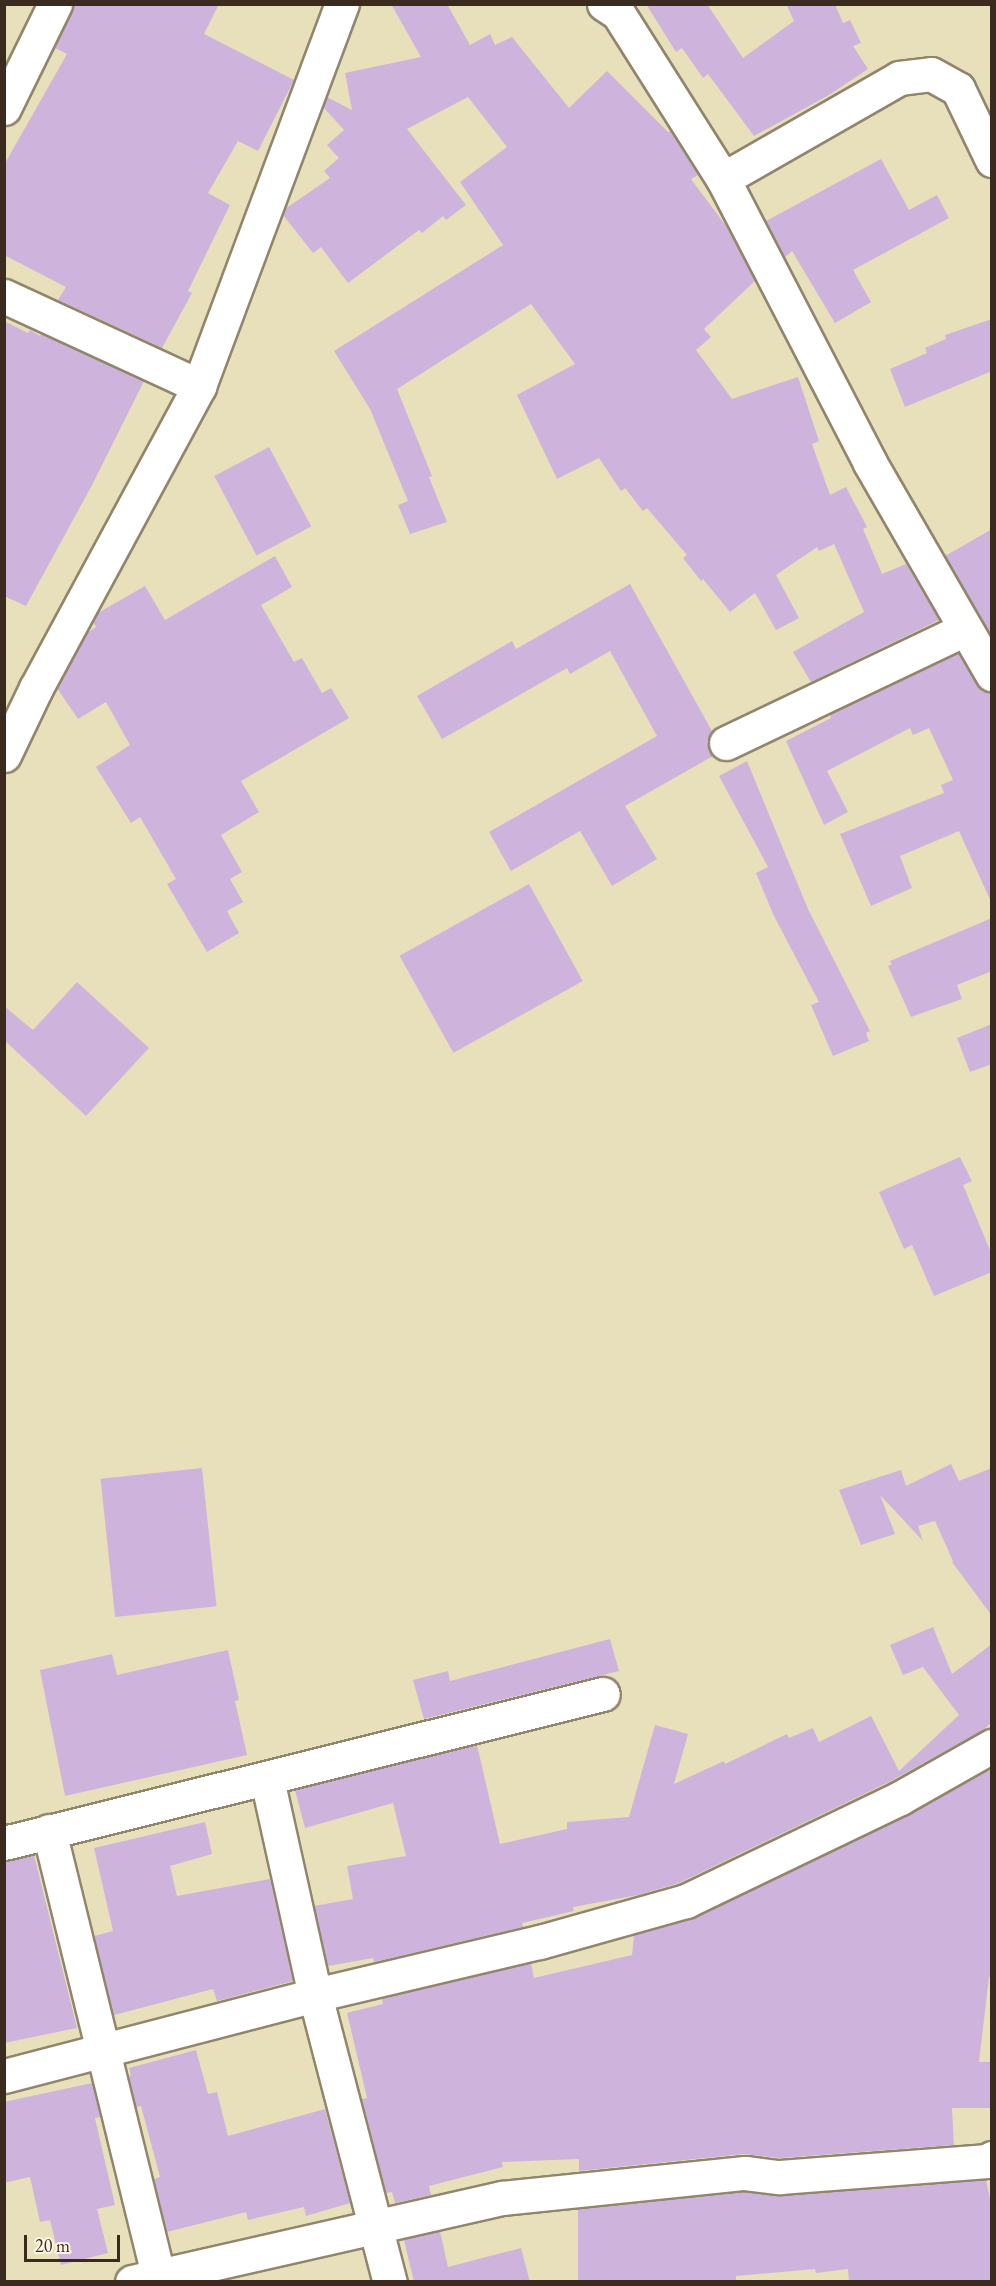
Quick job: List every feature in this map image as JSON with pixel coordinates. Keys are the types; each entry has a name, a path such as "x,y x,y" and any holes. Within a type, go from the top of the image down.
{"street":[{"path":"4,108 55,4"},
{"path":"4,755 36,688 199,386 342,4"},
{"path":"619,7 723,179 870,464 992,674"},
{"path":"723,179 899,78 931,74 958,89 992,160"},
{"path":"4,296 199,386"},
{"path":"726,743 965,628"},
{"path":"4,1842 267,1779 603,1694"},
{"path":"4,2076 104,2052 315,1995 540,1942 686,1901 900,1798 992,1746"},
{"path":"267,1779 315,1995 390,2282"},
{"path":"49,1831 104,2052 150,2280 502,2198 746,2173 780,2177 987,2161 992,2158"}],"building":[{"path":"75,4 219,4 204,34 294,80 258,151 238,141 208,193 230,205 188,291 192,293 162,348 58,300 66,287 4,255 4,165 67,54 55,48"},
{"path":"391,4 447,4 470,45 490,34 495,45 512,37 569,108 607,71 668,132 670,131 698,175 691,179 726,226 755,281 704,329 711,337 696,350 732,399 798,377 819,441 812,444 830,495 846,487 867,527 863,529 882,574 906,564 939,620 811,682 793,652 864,612 834,544 819,551 817,547 776,575 799,618 776,630 755,593 730,612 703,579 701,581 683,558 687,555 647,508 643,511 625,488 621,491 599,458 557,479 517,395 575,364 531,304 397,389 432,476 429,477 447,522 410,534 398,505 408,501 370,409 334,351 503,245 460,182 507,147 468,97 407,129 466,205 446,220 443,216 422,233 419,230 348,283 321,247 313,253 283,215 285,209 330,178 324,171 339,158 327,145 344,130 323,107 327,97 352,110 345,73 421,57"},
{"path":"646,4 707,4 743,58 794,21 786,4 835,4 843,23 850,20 861,43 853,46 868,69 829,95 754,136 708,74 703,78 682,48 676,52"},
{"path":"881,159 909,210 937,195 949,218 853,270 871,302 835,323 792,251 785,257 766,221"},
{"path":"992,319 992,371 905,407 890,369 927,353 925,348 946,339 945,335"},
{"path":"4,321 28,333 30,330 40,336 41,334 144,381 91,487 26,606 4,596"},
{"path":"269,447 311,526 257,556 214,476"},
{"path":"992,529 992,636 945,556"},
{"path":"275,556 292,587 261,605 294,662 302,658 322,693 331,688 349,718 241,781 259,812 221,835 242,872 230,879 243,902 227,911 239,933 207,952 167,884 176,879 140,817 131,823 96,767 130,745 106,702 78,719 57,688 87,633 96,627 93,622 98,613 145,586 165,620"},
{"path":"630,584 712,731 707,742 713,756 625,806 657,859 612,886 580,831 511,871 489,832 657,736 610,651 570,674 567,668 442,739 417,696 512,641 516,649"},
{"path":"958,653 976,684 992,693 992,904 959,831 900,856 912,888 871,906 840,834 944,793 941,785 953,780 929,728 913,735 910,728 827,771 848,812 824,825 786,741 831,718 830,714"},
{"path":"747,761 808,909 870,1031 866,1033 869,1041 833,1056 811,1005 819,1002 773,914 756,873 768,867 719,776"},
{"path":"529,884 583,981 453,1053 400,956"},
{"path":"992,918 992,971 957,985 962,999 911,1017 888,966 892,964 890,961"},
{"path":"77,982 149,1048 86,1116 4,1040 4,1006 33,1030"},
{"path":"992,1024 992,1064 970,1072 957,1038"},
{"path":"960,1157 972,1181 963,1185 992,1255 992,1272 934,1296 912,1245 904,1249 879,1192"},
{"path":"951,1464 959,1481 992,1468 992,1616 952,1562 935,1521 918,1526 923,1541 880,1495 895,1534 861,1545 839,1490 901,1470 906,1486"},
{"path":"202,1468 217,1606 115,1617 101,1479"},
{"path":"933,1627 952,1674 992,1644 992,1722 983,1730 891,1781 679,1883 638,1895 573,1907 574,1911 522,1923 523,1927 374,1962 373,1958 328,1966 314,1906 353,1899 347,1866 406,1856 393,1803 305,1828 295,1790 477,1745 500,1844 567,1829 567,1822 629,1817 655,1725 688,1734 674,1784 724,1761 725,1764 787,1734 789,1738 813,1728 819,1742 871,1716 899,1771 959,1715 923,1667 903,1675 890,1645"},
{"path":"610,1639 619,1671 424,1719 413,1680 448,1671 450,1681"},
{"path":"228,1650 239,1700 235,1701 247,1755 65,1796 40,1670 112,1654 117,1675"},
{"path":"992,1769 992,1977 989,1977 979,2062 992,2062 992,2108 952,2108 954,2145 780,2158 743,2154 579,2171 579,2159 502,2162 503,2167 429,2186 431,2195 395,2203 392,2192 386,2193 362,2099 367,2098 347,2013 383,2004 382,1998 531,1963 534,1978 632,1955 634,1935 694,1918 908,1815"},
{"path":"205,1822 212,1854 170,1866 177,1896 270,1879 293,1981 217,2001 213,1989 114,2015 94,1936 113,1931 94,1848"},
{"path":"34,1855 77,2028 4,2043 4,1861"},
{"path":"196,2050 208,2094 217,2092 228,2136 325,2109 350,2203 306,2216 304,2207 248,2220 246,2212 167,2232 154,2179 160,2177 141,2106 136,2107 129,2068"},
{"path":"92,2083 100,2117 95,2118 115,2205 97,2209 108,2253 61,2265 50,2220 40,2222 30,2177 4,2183 4,2102"},
{"path":"986,2180 992,2208 992,2282 849,2282 848,2269 816,2273 815,2269 736,2276 736,2282 578,2282 578,2209 745,2192 781,2196"},
{"path":"440,2231 448,2267 521,2248 530,2282 414,2282 404,2240"}]}
